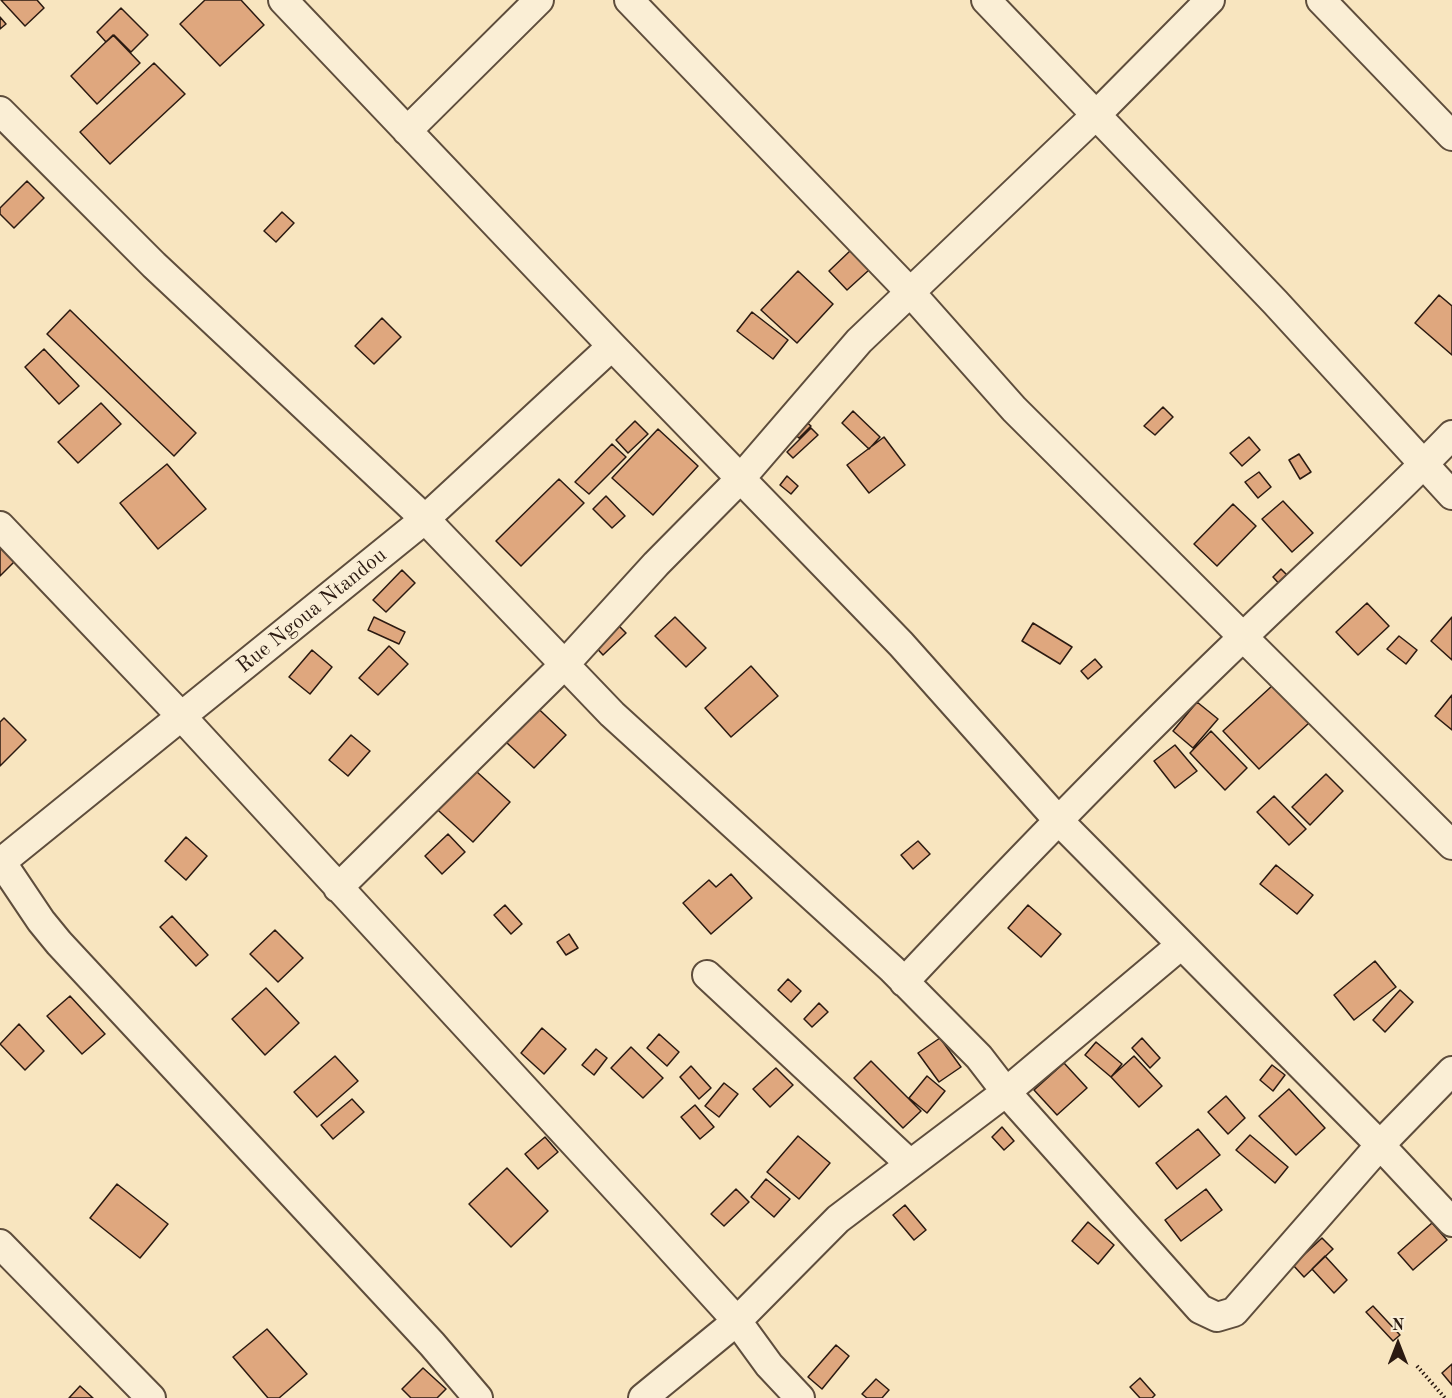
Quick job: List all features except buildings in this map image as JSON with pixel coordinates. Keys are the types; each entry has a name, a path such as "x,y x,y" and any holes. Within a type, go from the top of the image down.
{"street":[{"path":"283,0 612,345 902,644 1058,819 1180,945 1380,1144 1452,1222"},
{"path":"407,130 539,0"},
{"path":"629,0 911,293 1014,409 1452,845"},
{"path":"987,0 1275,302 1452,495"},
{"path":"338,888 565,664 656,564 741,478 859,341 1096,115 1210,0"},
{"path":"1321,0 1452,136"},
{"path":"0,111 154,265 425,519 612,714 904,982 978,1057 1006,1092 1200,1309 1217,1317 1234,1312 1380,1144 1452,1071"},
{"name":"Rue Ngoua Ntandou","path":"0,862 425,519 612,345"},
{"path":"904,982 1058,819 1244,636 1386,503 1452,435"},
{"path":"0,526 182,717 736,1321 769,1365 800,1398"},
{"path":"0,862 59,943 424,1335 478,1398"},
{"path":"643,1398 736,1321 838,1220 909,1163 1006,1092 1180,945"},
{"path":"707,975 909,1163"},
{"path":"0,1244 152,1398"}],"path":[{"path":"1417,1366 1445,1398"}]}
